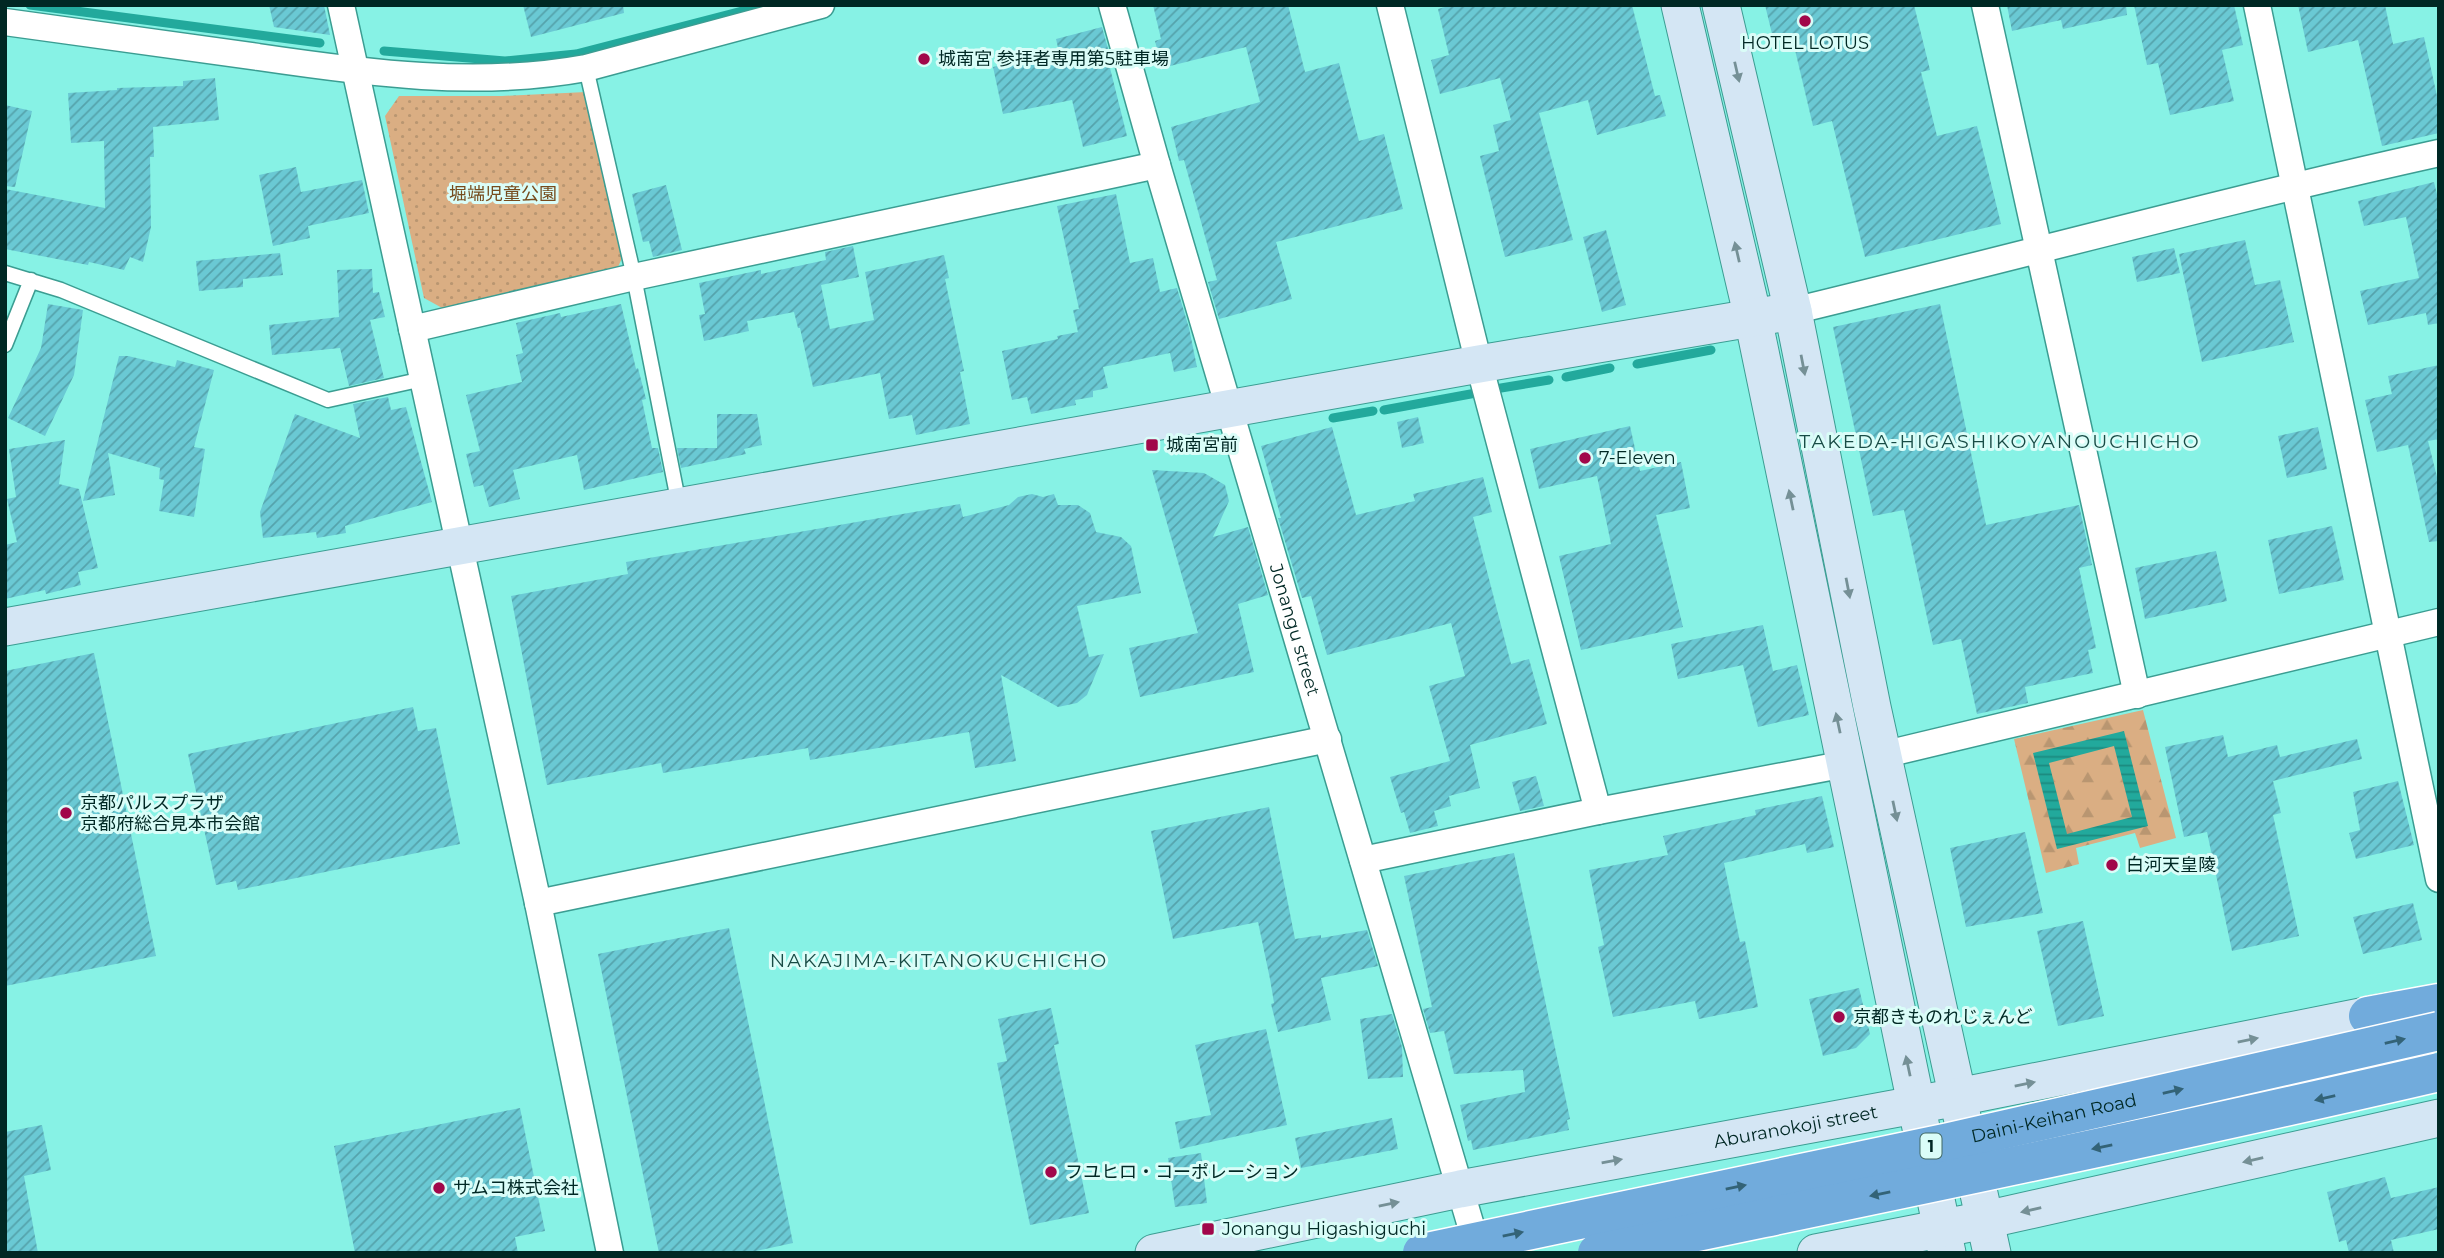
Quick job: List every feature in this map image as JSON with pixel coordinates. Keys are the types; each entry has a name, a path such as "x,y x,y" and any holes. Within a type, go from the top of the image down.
{"highway":[{"path":"2380,1014 2439,1002"},
{"name":"Daini-Keihan Road","path":"1422,1253 1949,1142 2439,1031"},
{"name":"1","path":"1597,1253 2013,1166 2439,1072"}],"street":[{"path":"341,5 538,903 610,1253"},
{"name":"Jonangu street","path":"1112,5 1479,1253"},
{"path":"1390,5 1479,364 1598,811"},
{"path":"1680,5 1753,318 1945,1241"},
{"path":"1721,5 1793,311 1882,755 1989,1236"},
{"path":"1985,5 2137,695"},
{"path":"2257,5 2387,634 2428,779 2439,879"},
{"path":"5,22 355,71 486,79 549,75 586,68 805,7"},
{"path":"5,627 1479,364 1793,311 2295,185 2439,153"},
{"path":"412,329 634,277 1157,165"},
{"path":"1882,755 2439,622"},
{"path":"538,903 1328,739"},
{"path":"1363,860 1598,811 1846,764"},
{"name":"Aburanokoji street","path":"1154,1253 1460,1189 1958,1097 2380,1014"},
{"path":"1816,1253 1989,1236 2439,1118"}],"lane":[{"path":"586,68 634,277 679,507"},
{"path":"5,272 61,290 328,400 423,379"},
{"path":"5,345 31,281"}],"shaded area":[{"path":"5,5 2439,5 2439,1253 5,1253"},
{"path":"2124,731 2148,826 2057,849 2033,753","holes":["2114,746 2132,817 2067,834 2049,763"]}],"green space":[{"name":"堀端児童公園","path":"586,92 622,258 618,267 444,309 424,298 385,116 399,96 502,96"},
{"path":"2143,710 2176,838 2140,848 2135,833 2076,848 2079,864 2046,873 2014,739"}],"building":[{"path":"269,5 324,5 330,35 274,27"},
{"path":"523,5 623,5 624,13 531,37"},
{"path":"1153,5 1288,5 1305,72 1339,63 1359,141 1384,134 1403,209 1276,242 1292,299 1219,319 1208,282 1217,280 1184,160 1179,161 1171,127 1260,102 1246,47 1162,68 1155,41 1161,39"},
{"path":"1452,5 1632,5 1655,96 1660,95 1666,116 1597,135 1588,100 1539,113 1573,240 1505,257 1480,156 1499,151 1493,125 1511,120 1500,78 1440,94 1431,60 1449,55 1438,9"},
{"path":"1765,5 1914,5 1930,70 1921,72 1937,136 1977,126 2001,224 1865,257 1832,121 1813,126 1791,33 1773,38"},
{"path":"2007,5 2126,5 2127,15 2063,29 2061,20 2012,31"},
{"path":"2134,5 2234,5 2243,45 2222,50 2234,101 2170,115 2158,63 2147,65"},
{"path":"2298,5 2385,5 2393,44 2424,37 2439,105 2439,133 2382,146 2358,40 2308,52"},
{"path":"1102,27 1127,136 1083,147 1072,100 1003,114 993,67 1059,52 1056,39"},
{"path":"215,78 219,120 153,127 154,157 150,157 151,227 143,262 130,257 124,270 5,249 5,189 105,208 104,141 71,143 68,93 183,86 183,81"},
{"path":"5,105 32,111 15,187 5,186"},
{"path":"296,167 301,192 362,180 369,213 308,226 310,238 273,246 259,175"},
{"path":"2434,182 2439,203 2439,323 2428,325 2426,313 2368,325 2360,291 2419,278 2406,217 2364,226 2358,201"},
{"path":"666,185 682,250 653,257 649,241 643,242 632,194"},
{"path":"1116,194 1130,263 1153,258 1160,292 1177,288 1197,367 1174,372 1170,353 1103,367 1108,388 1093,391 1093,397 1075,400 1076,405 1031,414 1027,397 1012,400 1002,351 1078,332 1073,310 1079,309 1057,206"},
{"path":"1606,230 1626,305 1602,312 1583,237"},
{"path":"2245,240 2255,285 2280,280 2294,342 2202,362 2179,254"},
{"path":"853,246 859,277 821,285 830,329 874,320 865,272 944,255 949,278 945,279 964,371 960,372 970,424 916,435 912,415 889,419 880,373 813,387 794,312 747,321 749,331 704,341 699,315 705,314 699,283 761,270 761,274 826,260 825,252"},
{"path":"2174,248 2180,273 2137,282 2132,257"},
{"path":"280,253 283,275 243,279 243,287 199,291 196,261"},
{"path":"372,269 373,293 379,292 385,317 370,320 384,378 349,386 340,348 272,355 269,325 339,317 337,270"},
{"path":"48,304 83,310 74,375 45,436 8,418 41,348"},
{"path":"621,304 646,399 642,400 652,448 658,448 663,472 584,490 577,455 513,470 520,499 489,507 483,485 474,487 466,454 480,451 466,395 522,382 516,355 523,353 516,323 560,313 561,317"},
{"path":"1940,304 1986,525 2079,505 2092,565 2079,568 2096,648 2088,650 2093,673 2025,687 2028,703 1977,714 1961,639 1933,645 1904,510 1873,516 1833,327"},
{"path":"119,356 175,367 177,360 214,370 194,447 205,449 194,517 159,511 164,480 159,479 160,468 108,453 115,495 83,501"},
{"path":"2439,365 2439,439 2428,441 2439,485 2439,541 2429,542 2408,445 2377,452 2365,400 2392,394 2388,376"},
{"path":"388,397 391,410 406,407 432,502 345,526 346,533 317,538 316,532 263,538 260,512 295,414 360,438 353,404"},
{"path":"717,414 757,414 762,445 744,449 746,454 681,468 677,448 717,448"},
{"path":"1418,417 1424,443 1402,448 1397,422"},
{"path":"1630,426 1640,471 1681,462 1690,508 1656,515 1683,627 1581,650 1559,556 1611,544 1597,476 1539,489 1530,449"},
{"path":"1332,427 1356,515 1415,501 1413,494 1483,477 1492,512 1473,517 1511,664 1529,659 1547,724 1470,745 1480,788 1449,796 1451,806 1434,811 1438,826 1410,833 1390,777 1450,761 1429,686 1465,676 1451,623 1327,655 1311,596 1302,598 1278,518 1281,518 1261,446"},
{"path":"2318,427 2327,469 2287,478 2278,436"},
{"path":"65,440 59,484 79,489 98,568 78,572 81,585 46,594 45,590 5,599 5,545 17,542 7,499 16,497 9,449"},
{"path":"1152,470 1204,473 1225,485 1229,501 1213,537 1248,527 1268,595 1238,604 1254,672 1140,697 1129,648 1198,633"},
{"path":"1032,494 1043,497 1054,494 1058,505 1078,505 1090,513 1096,532 1121,537 1131,546 1141,593 1077,606 1089,657 1104,654 1087,695 1077,703 1058,707 1001,675 1016,761 975,768 969,732 810,760 808,748 663,773 661,763 547,785 511,596 628,574 626,562 960,504 963,517 1009,505 1018,497"},
{"path":"2332,526 2344,580 2279,594 2268,540"},
{"path":"2216,551 2227,601 2145,619 2135,568"},
{"path":"1763,625 1773,671 1797,665 1809,715 1758,727 1743,665 1678,679 1671,644"},
{"name":"京都パルスプラザ 京都府総合見本市会館","path":"94,653 156,956 5,986 5,671"},
{"path":"413,707 418,731 436,728 460,844 238,890 236,881 216,885 188,754"},
{"path":"2223,735 2228,757 2277,745 2280,757 2357,739 2362,759 2273,781 2281,813 2273,815 2299,936 2232,951 2207,832 2184,837 2165,747"},
{"path":"1536,776 1544,806 1520,811 1512,782"},
{"path":"2398,781 2414,845 2356,859 2349,833 2360,830 2353,792"},
{"path":"1822,796 1834,847 1807,853 1805,844 1724,863 1740,942 1745,941 1758,1007 1699,1019 1695,1001 1613,1017 1598,947 1604,945 1589,870 1668,855 1663,836 1756,815 1755,810"},
{"path":"1269,807 1295,939 1321,935 1321,938 1367,930 1378,966 1321,978 1331,1020 1278,1032 1258,922 1173,939 1151,831"},
{"path":"2025,832 2043,913 1966,927 1950,848"},
{"path":"1514,853 1570,1119 1567,1120 1569,1130 1473,1150 1471,1140 1468,1141 1460,1105 1525,1092 1523,1070 1454,1074 1444,1031 1430,1033 1423,1009 1432,1007 1404,876"},
{"path":"2413,903 2422,940 2363,954 2353,917"},
{"path":"2083,921 2104,1016 2058,1026 2037,931"},
{"path":"729,928 793,1243 747,1253 659,1253 598,954"},
{"name":"京都きものれじぇんど","path":"1859,988 1870,1034 1856,1048 1823,1056 1809,999"},
{"path":"1051,1008 1059,1044 1054,1045 1089,1213 1030,1225 997,1063 1007,1061 998,1019"},
{"path":"1392,1014 1402,1047 1403,1077 1368,1079 1360,1019"},
{"path":"1266,1029 1287,1125 1180,1149 1175,1122 1211,1115 1195,1045"},
{"name":"サムコ株式会社","path":"520,1108 545,1231 515,1237 518,1253 355,1253 334,1146"},
{"path":"1392,1118 1398,1149 1301,1168 1295,1138"},
{"path":"42,1125 51,1170 24,1176 38,1253 5,1253 5,1132"},
{"path":"1201,1153 1207,1203 1175,1207 1168,1158"},
{"path":"2385,1177 2391,1198 2439,1187 2439,1229 2391,1240 2394,1253 2349,1253 2346,1240 2339,1242 2327,1192"}],"waterway":[{"path":"30,5 320,43"},
{"path":"384,51 505,61 576,54 766,5"},
{"path":"1637,364 1711,350"},
{"path":"1566,377 1610,368"},
{"path":"1501,388 1549,380"},
{"path":"1384,410 1476,393"},
{"path":"1333,418 1373,411"}],"place":[{"name":"HOTEL LOTUS","path":"1805,21"},
{"name":"城南宮 参拝者専用第5駐車場","path":"924,59"},
{"name":"城南宮前","path":"1152,445"},
{"name":"7-Eleven","path":"1585,458"},
{"name":"京都パルスプラザ 京都府総合見本市会館","path":"66,813"},
{"name":"白河天皇陵","path":"2112,865"},
{"name":"京都きものれじぇんど","path":"1839,1017"},
{"name":"フユヒロ・コーポレーション","path":"1051,1172"},
{"name":"サムコ株式会社","path":"439,1188"},
{"name":"Jonangu Higashiguchi","path":"1208,1229"}],"district":[{"name":"TAKEDA-HIGASHIKOYANOUCHICHO","path":"2000,441"},
{"name":"NAKAJIMA-KITANOKUCHICHO","path":"939,960"}]}
